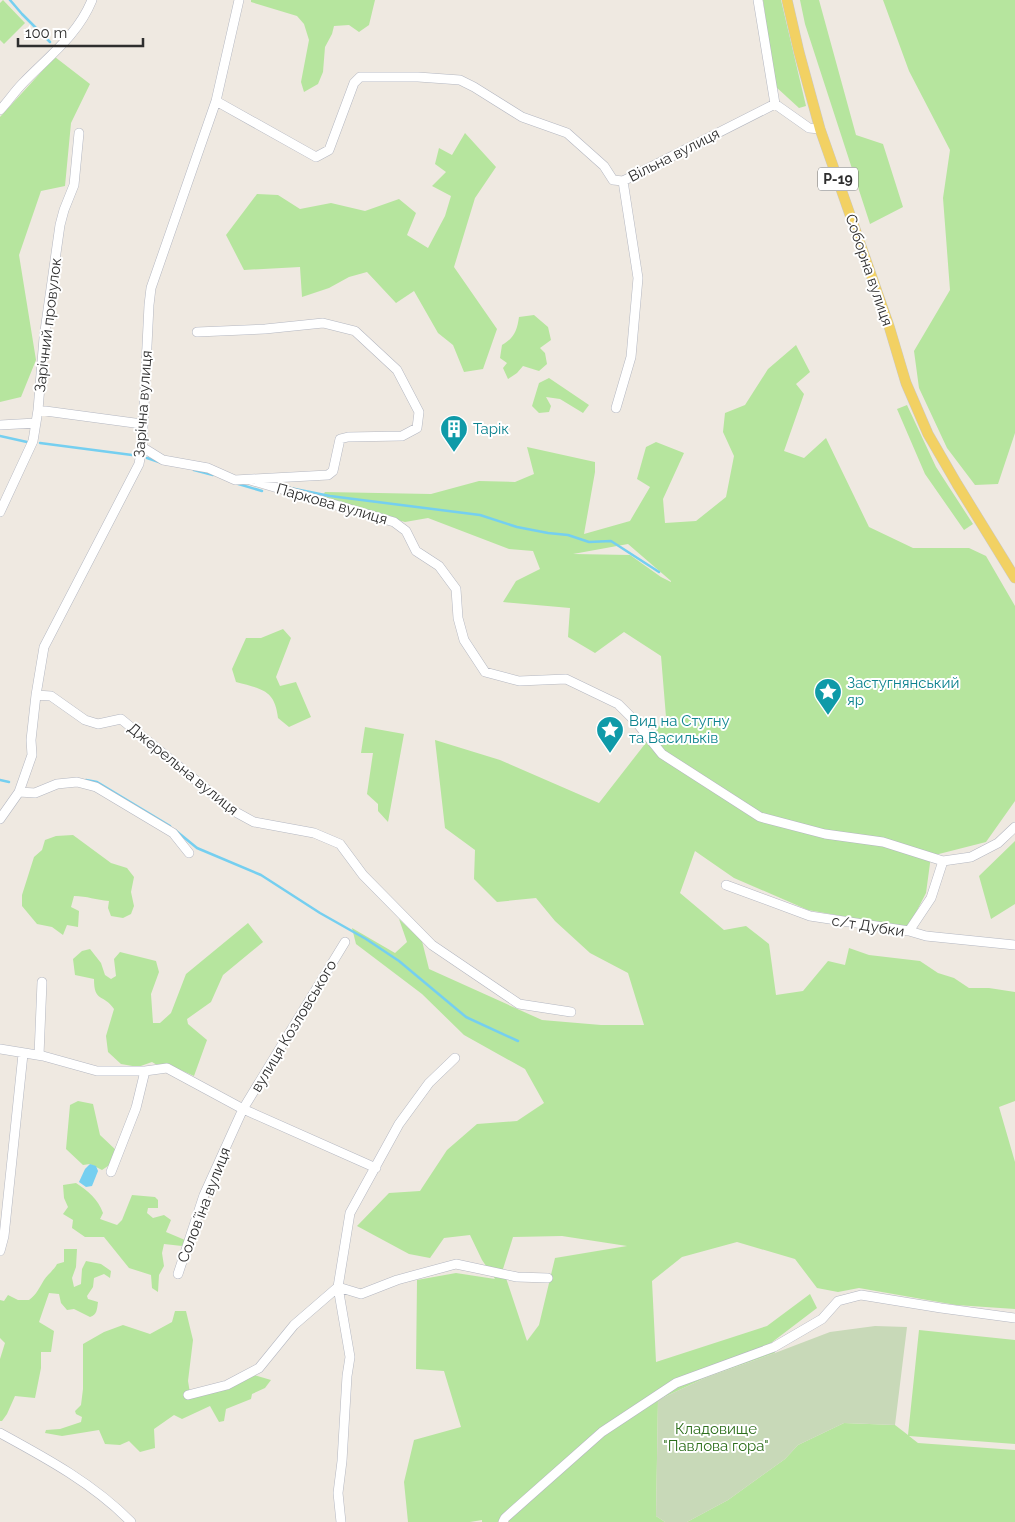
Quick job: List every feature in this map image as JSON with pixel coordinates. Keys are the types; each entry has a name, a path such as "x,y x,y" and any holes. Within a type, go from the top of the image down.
{"main road":[{"name":"Соборна вулиця","path":"787,0 820,128 889,326 906,383 928,434 957,484 1011,564"},
{"name":"Р-19","path":"1011,564 1015,578"}],"street":[{"path":"0,110 18,88 65,43 87,12 92,0"},
{"name":"Зарічна вулиця","path":"0,819 19,792 32,755 31,740 44,647 139,464 142,447 149,328 148,305 151,288 216,101 239,0"},
{"path":"758,0 775,104 809,128 820,128"},
{"name":"Вільна вулиця","path":"216,101 316,158 329,150 354,83 360,77 418,76 460,80 522,117 567,133 604,166 613,180 623,181 775,104"},
{"name":"Зарічний провулок","path":"0,512 34,441 44,338 59,235 64,210 74,185 79,133"},
{"path":"616,408 631,357 638,278 623,181"},
{"path":"142,447 163,460 208,468 235,480 328,475 333,471 340,439 348,437 402,436 417,428 419,412 397,370 355,331 323,323 264,329 197,332"},
{"path":"38,410 142,424"},
{"path":"0,425 36,423"},
{"name":"Паркова вулиця","path":"250,480 394,522 406,531 416,551 439,566 456,589 458,618 464,640 484,672 519,681 566,679 618,704 637,723 662,754 760,817 818,832 883,842 943,861"},
{"name":"Джерельна вулиця","path":"36,696 51,696 86,720 98,724 121,719 232,810 254,822 314,833 340,844 363,875 432,946 519,1004 571,1012"},
{"path":"19,792 35,793 57,784 77,782 96,787 173,833 189,853"},
{"path":"909,931 931,898 943,861 971,857 998,843 1015,827"},
{"name":"с/т Дубки","path":"726,885 810,916 909,931 926,936 1015,945"},
{"name":"вулиця Козловського","path":"243,1109 345,942"},
{"path":"39,1055 42,982"},
{"path":"0,1049 39,1055 97,1071 145,1071 167,1068 243,1109 376,1168"},
{"path":"0,1251 4,1236 23,1054"},
{"path":"341,1522 338,1493 350,1357 338,1287 350,1213 399,1124 429,1083 455,1058"},
{"path":"111,1172 136,1108 145,1071"},
{"name":"Соловʼїна вулиця","path":"178,1274 204,1196 243,1109"},
{"path":"338,1287 360,1294 397,1280 456,1264 518,1277 548,1278"},
{"path":"188,1394 227,1385 259,1368 294,1325 338,1287"},
{"path":"503,1522 505,1518 602,1432 676,1384 774,1346 822,1319 838,1300 861,1294 941,1308 1015,1318"},
{"path":"0,1433 54,1463 91,1487 131,1522"}],"green space":[{"path":"3,0 25,23 4,44 0,40 0,3"},
{"path":"251,0 375,0 369,25 359,32 349,25 334,26 325,47 323,72 318,84 304,92 301,82 309,40 304,24 297,16 251,2"},
{"path":"763,0 781,0 806,106 799,108 775,86"},
{"path":"800,0 819,0 856,135 883,144 903,207 870,224 805,24"},
{"path":"883,0 1015,0 1015,433 998,484 975,485 947,448 919,388 914,351 950,290 943,198 950,150 909,71"},
{"path":"55,57 90,84 71,123 65,186 41,191 19,255 36,360 21,397 0,402 0,117"},
{"path":"465,133 496,167 475,198 454,267 497,329 483,369 464,372 453,345 438,333 414,291 396,303 367,272 349,277 329,288 302,297 300,267 244,270 226,235 257,194 278,195 300,209 331,203 365,211 399,199 416,213 407,235 428,248 445,216 451,196 432,186 446,172 435,164 439,148 452,155"},
{"path":"534,315 548,327 551,340 540,348 545,353 547,364 539,371 523,366 508,379 503,368 507,363 500,358 502,345 514,334 519,317"},
{"path":"796,345 810,372 796,384 804,394 784,451 804,458 826,438 869,527 913,548 969,548 986,556 1015,606 1015,801 986,842 931,856 926,893 908,928 808,910 734,878 695,851 680,893 724,930 746,926 769,944 776,995 803,991 828,961 845,965 849,948 869,955 920,961 938,973 954,978 969,988 989,988 1015,992 1015,1101 999,1107 1015,1162 1015,1309 956,1305 859,1288 838,1292 817,1288 795,1259 737,1242 682,1257 652,1281 656,1362 767,1326 810,1294 817,1308 771,1343 775,1353 707,1377 658,1400 656,1516 665,1522 482,1522 482,1520 470,1522 408,1522 404,1482 414,1440 461,1427 444,1371 416,1369 417,1280 456,1273 495,1279 482,1260 470,1235 444,1238 430,1258 409,1254 357,1226 389,1193 420,1191 447,1150 477,1124 517,1121 544,1103 525,1069 464,1035 422,994 356,944 352,928 395,953 407,942 399,919 422,941 429,969 542,1020 601,1025 644,1025 628,973 590,953 555,921 536,898 497,902 474,879 475,850 445,828 435,740 500,760 599,803 666,717 661,656 624,632 595,653 568,637 570,608 503,602 516,581 540,569 533,551 509,549 428,518 405,522 320,499 325,492 431,494 479,481 515,482 534,474 527,447 595,462 595,472 584,534 630,521 650,487 637,479 646,447 656,442 684,453 663,499 665,523 696,521 726,497 734,456 723,432 725,413 745,405 768,369","holes":["628,544 671,581 671,582 630,555 573,554","562,1236 627,1246 555,1258 539,1325 527,1341 503,1269 513,1237"]},
{"path":"549,378 589,405 583,413 560,399 546,397 551,406 549,412 539,413 532,406 539,383"},
{"path":"907,405 936,467 973,524 964,530 925,474 897,409"},
{"path":"283,629 291,638 276,677 280,686 296,682 311,717 289,727 278,718 274,701 270,696 259,689 236,682 232,669 246,638 261,638"},
{"path":"365,727 404,734 388,822 378,811 378,804 367,794 373,753 361,753"},
{"path":"73,835 111,863 127,868 134,877 131,892 134,906 131,914 123,918 111,916 108,908 109,901 74,896 71,907 79,911 78,927 67,925 63,935 52,927 37,924 22,906 22,895 34,857 42,850 45,840 56,836"},
{"path":"1015,841 1015,904 991,919 979,876"},
{"path":"248,923 263,942 223,975 211,1002 187,1019 188,1024 207,1040 194,1076 167,1064 157,1065 152,1062 138,1067 121,1064 108,1052 106,1036 114,1009 97,995 94,979 75,975 73,959 82,951 90,949 101,963 105,975 111,979 116,976 114,959 120,952 156,961 159,972 151,994 153,1023 160,1023 171,1013 186,974"},
{"path":"78,1101 93,1104 100,1135 118,1152 108,1166 102,1170 90,1164 83,1165 66,1149 70,1105"},
{"path":"76,1183 95,1199 103,1213 100,1219 117,1225 122,1220 132,1195 155,1197 158,1200 158,1208 148,1208 147,1213 153,1218 164,1215 171,1220 166,1232 185,1240 182,1246 164,1244 162,1253 164,1266 159,1275 158,1292 152,1288 151,1275 129,1268 104,1237 85,1237 72,1228 73,1220 63,1214 68,1207 64,1198 63,1185"},
{"path":"64,1249 77,1249 76,1267 72,1278 74,1287 81,1284 82,1269 86,1261 101,1264 111,1271 110,1278 104,1274 94,1278 93,1287 87,1296 88,1299 98,1302 95,1313 90,1317 74,1309 67,1310 61,1303 59,1294 49,1293 39,1322 54,1331 51,1352 41,1352 41,1368 35,1398 15,1396 7,1414 0,1421 0,1359 5,1343 0,1338 0,1300 4,1301 8,1295 18,1300 29,1300 57,1264 64,1262"},
{"path":"175,1311 186,1311 193,1340 188,1381 190,1393 254,1375 271,1380 265,1388 252,1394 251,1399 226,1409 224,1421 219,1422 210,1406 182,1419 174,1415 154,1429 155,1448 140,1452 129,1441 120,1445 105,1444 99,1430 62,1436 45,1433 46,1430 60,1429 81,1422 82,1417 76,1414 75,1411 81,1405 83,1389 83,1344 104,1332 123,1325 150,1334 172,1322"},
{"name":"Кладовище \"Павлова гора\"","path":"875,1326 907,1327 895,1425 844,1423 798,1445 785,1459 728,1500 687,1522 665,1522 656,1516 658,1400 707,1377 830,1332"},
{"path":"919,1330 1015,1340 1015,1444 909,1436 918,1443 1015,1450 1015,1522 687,1522 728,1500 785,1459 798,1445 844,1423 895,1425 908,1435"}],"water":[{"path":"90,1164 96,1166 98,1171 92,1186 86,1187 79,1182 85,1169"}],"waterway":[{"path":"10,0 50,42"},
{"path":"0,436 27,442"},
{"path":"40,443 132,455"},
{"path":"147,458 162,463"},
{"path":"194,470 213,475"},
{"path":"235,483 262,491"},
{"path":"290,488 330,496 480,515 517,527 568,535 589,542 611,541 659,572"},
{"path":"0,780 9,782"},
{"path":"86,780 97,782 170,826"},
{"path":"175,830 197,848 261,875 320,913 366,939 399,961 466,1017 518,1041"}],"place":[{"name":"Тарік","path":"454,453"},
{"name":"Застугнянський яр","path":"828,716"},
{"name":"Вид на Стугну та Васильків","path":"610,754"}]}
